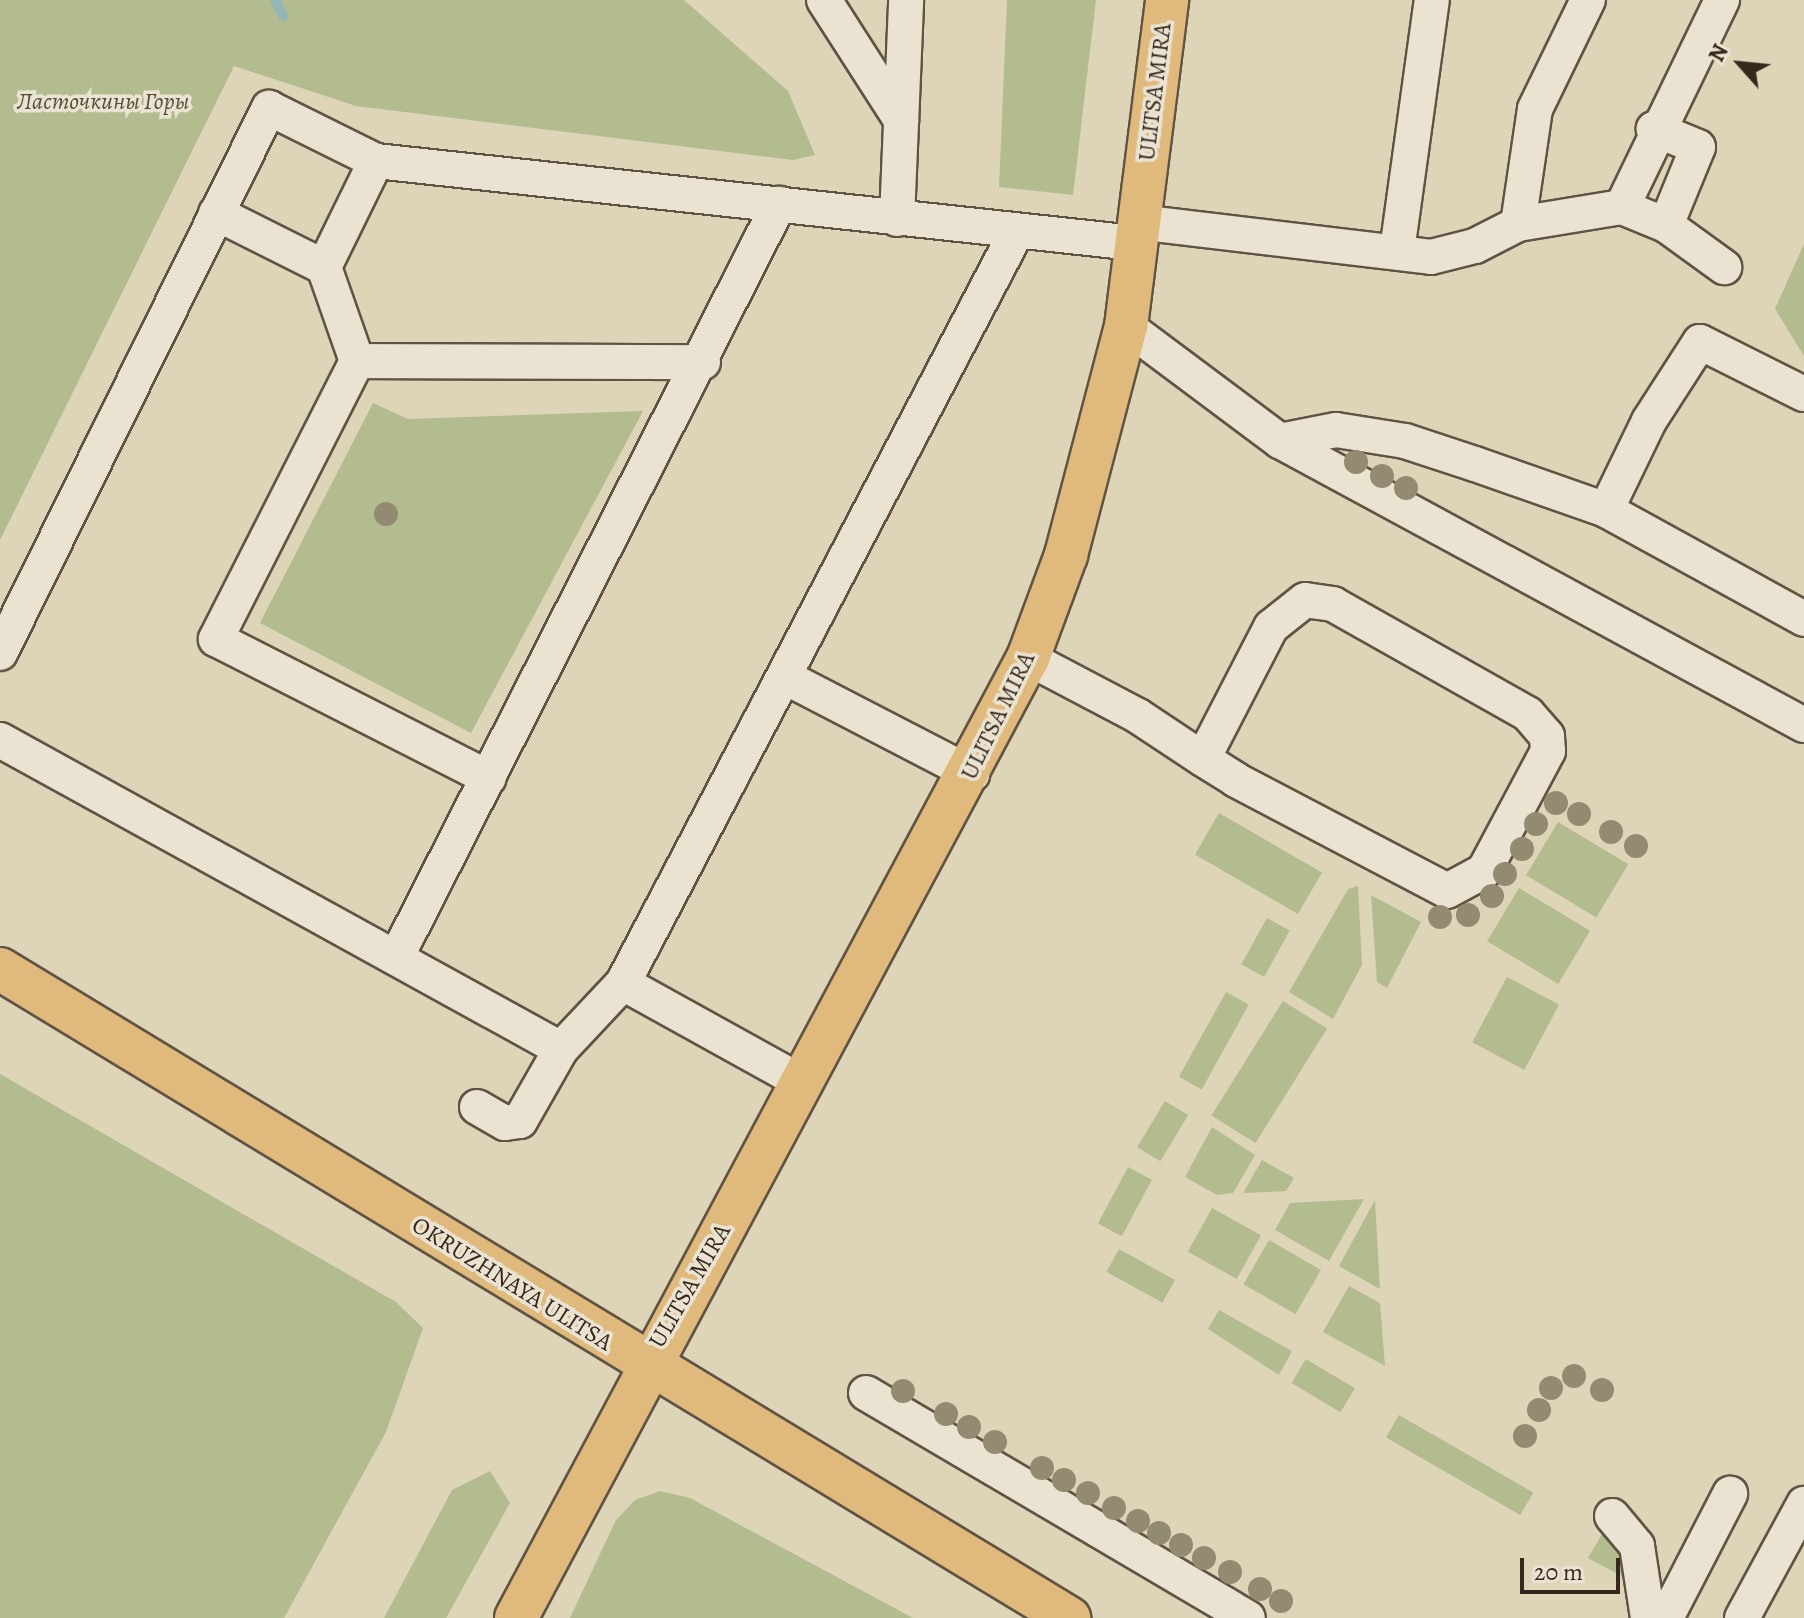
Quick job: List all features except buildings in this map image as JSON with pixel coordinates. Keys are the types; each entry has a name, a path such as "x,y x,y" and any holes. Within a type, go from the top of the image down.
{"main road":[{"name":"ULITSA MIRA","path":"516,1618 644,1366 805,1084 972,774 1028,658 1066,555 1126,326 1167,0"},
{"name":"OKRUZHNAYA ULITSA","path":"0,969 644,1366 1069,1618"}],"lane":[{"path":"824,0 901,120"},
{"path":"897,219 906,0"},
{"path":"1397,251 1432,0"},
{"path":"1518,224 1535,109 1588,0"},
{"path":"1622,207 1654,129 1722,0"},
{"path":"0,653 269,108 376,161 1017,231 1137,233 1397,251 1431,257 1475,246 1518,224 1622,207 1666,225 1724,267"},
{"path":"1654,129 1698,147 1666,225"},
{"path":"324,267 376,161"},
{"path":"396,958 703,362 779,204"},
{"path":"216,213 324,267 357,361 216,639 489,778"},
{"path":"477,1107 505,1123 520,1121 561,1049 623,983 1017,231"},
{"path":"1126,326 1280,441 1804,725"},
{"path":"1606,510 1649,421 1700,342 1804,394"},
{"path":"357,361 703,362"},
{"path":"1280,441 1336,430 1405,441 1606,510 1804,619"},
{"path":"1028,658 1203,759 1447,891 1484,871 1548,751 1547,736 1528,714 1333,604 1305,600 1271,627 1203,759"},
{"path":"785,677 972,774"},
{"path":"0,740 561,1049"},
{"path":"623,983 805,1084"},
{"path":"866,1393 1248,1618"},
{"path":"1666,1618 1730,1494"},
{"path":"1742,1618 1804,1504"},
{"path":"1612,1516 1637,1546 1648,1618"}],"green space":[{"name":"Ласточкины Горы","path":"0,0 684,0 788,91 815,155 793,160 356,106 234,66 0,540"},
{"path":"1007,0 1096,0 1073,195 999,187"},
{"path":"1804,244 1804,356 1775,309"},
{"path":"373,403 408,419 643,411 471,733 260,623"},
{"path":"1219,813 1322,872 1298,914 1195,855"},
{"path":"1558,822 1628,864 1596,917 1526,875"},
{"path":"1358,886 1362,965 1333,1019 1289,992 1348,889"},
{"path":"1519,888 1590,931 1558,984 1487,941"},
{"path":"1371,895 1421,922 1387,988 1377,982"},
{"path":"1267,918 1290,931 1264,977 1241,964"},
{"path":"1507,977 1559,1005 1524,1070 1472,1042"},
{"path":"1226,992 1249,1005 1202,1089 1179,1077"},
{"path":"1283,1001 1327,1029 1256,1143 1211,1115"},
{"path":"0,1074 396,1302 423,1328 386,1432 284,1618 0,1618"},
{"path":"1165,1101 1188,1115 1160,1161 1137,1147"},
{"path":"1212,1127 1255,1155 1233,1193 1217,1195 1185,1177"},
{"path":"1262,1160 1294,1178 1286,1191 1243,1193"},
{"path":"1128,1167 1152,1180 1122,1236 1098,1224"},
{"path":"1364,1199 1329,1261 1275,1230 1290,1203"},
{"path":"1375,1200 1380,1289 1339,1266"},
{"path":"1212,1208 1261,1235 1237,1279 1188,1252"},
{"path":"1269,1240 1321,1270 1295,1314 1244,1284"},
{"path":"1119,1249 1175,1280 1162,1303 1106,1272"},
{"path":"1349,1286 1380,1303 1385,1366 1323,1332"},
{"path":"1219,1310 1292,1351 1279,1375 1208,1329"},
{"path":"1306,1359 1355,1388 1340,1412 1292,1383"},
{"path":"1399,1415 1533,1492 1520,1515 1386,1438"},
{"path":"490,1471 510,1503 446,1618 384,1618 452,1490"},
{"path":"660,1491 690,1498 913,1618 570,1618 616,1520 635,1500"},
{"path":"1605,1529 1620,1538 1635,1583 1588,1558"}],"waterway":[{"path":"275,0 283,16"}]}
